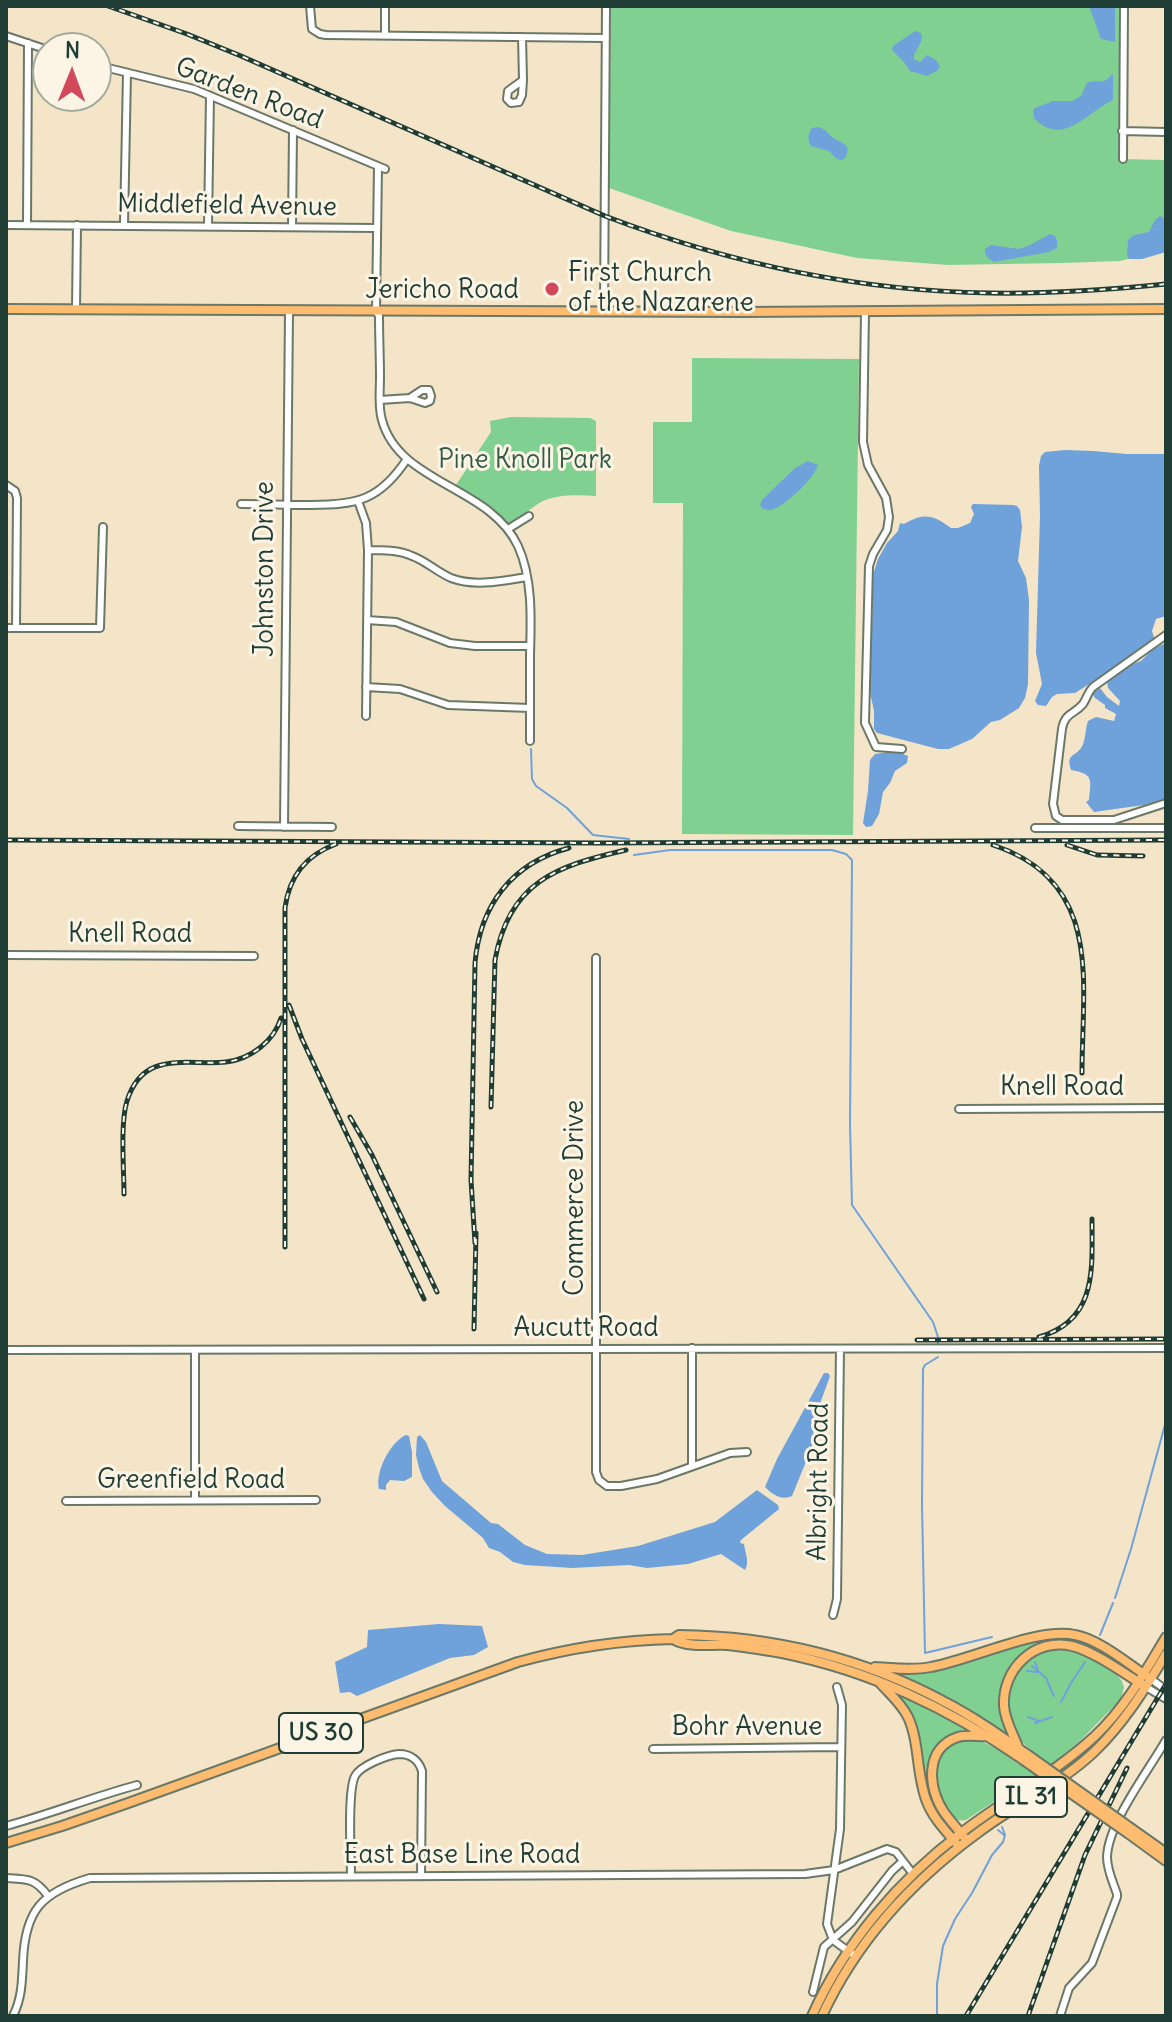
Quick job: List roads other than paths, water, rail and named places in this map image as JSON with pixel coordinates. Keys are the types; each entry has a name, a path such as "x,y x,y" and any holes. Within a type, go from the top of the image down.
{"main road":[{"name":"Jericho Road","path":"6,309 289,312 1166,309"},
{"path":"866,1667 931,1667 1057,1633 1076,1635 1090,1641 1145,1680"},
{"name":"US 30","path":"6,1843 131,1802 518,1662 576,1648 673,1639 679,1635 753,1640 805,1649 866,1667 949,1704 1018,1748 1025,1757"},
{"name":"IL 31","path":"822,2016 852,1954 879,1911 913,1874 1070,1771 1107,1739 1127,1715 1166,1637"},
{"name":"US 30","path":"673,1639 680,1643 730,1645 811,1659 877,1680 929,1702 1025,1757 1166,1861"},
{"path":"1018,1748 1006,1719 1005,1693 1014,1668 1038,1648 1056,1644 1077,1647 1145,1680"},
{"name":"IL 31","path":"961,1833 1038,1781 1088,1742 1166,1654"},
{"path":"877,1680 897,1699 907,1715 928,1804 934,1816 960,1842"},
{"path":"960,1842 961,1833 937,1798 932,1777 934,1759 952,1739 989,1736"},
{"name":"US 30","path":"1130,1832 1166,1853"},
{"name":"IL 31","path":"812,2016 831,1979 852,1954 960,1842"}],"street":[{"path":"310,6 313,30 326,35 606,38"},
{"path":"385,6 385,34"},
{"path":"604,312 606,6"},
{"path":"1123,159 1124,6"},
{"path":"6,36 32,44"},
{"path":"522,37 523,80"},
{"path":"27,224 28,43"},
{"name":"Garden Road","path":"112,69 194,89 382,168 377,228"},
{"path":"124,225 127,73"},
{"path":"208,226 210,96"},
{"path":"292,227 293,130"},
{"path":"1122,131 1166,132"},
{"name":"Middlefield Avenue","path":"6,225 377,228"},
{"path":"76,309 77,225"},
{"path":"377,228 376,311 379,316 382,422 407,459 499,517 521,554 527,577 531,625 530,741"},
{"path":"865,311 863,442 868,465 886,498 889,517 887,530 869,566 865,723 876,747 902,749"},
{"name":"Johnston Drive","path":"284,827 289,312"},
{"path":"380,400 410,398"},
{"path":"241,504 339,505 358,501 385,485 407,459"},
{"path":"6,485 15,491 17,498 16,628"},
{"path":"358,501 366,523 368,550 366,716"},
{"path":"508,529 529,516"},
{"path":"6,628 100,628 103,527"},
{"path":"368,550 411,555 450,577 470,582 527,577"},
{"path":"367,620 396,622 450,643 530,646"},
{"path":"1166,635 1089,690 1081,706 1065,719 1053,804 1056,816 1062,820 1108,820 1166,803"},
{"path":"366,687 400,689 448,705 530,708"},
{"path":"238,826 332,827"},
{"path":"1035,828 1166,828"},
{"name":"Knell Road","path":"6,955 254,956"},
{"name":"Commerce Drive","path":"596,958 596,1472 599,1480 607,1486 621,1486 657,1479 692,1466"},
{"name":"Knell Road","path":"959,1109 1166,1108"},
{"path":"692,1348 692,1466 730,1453 747,1452"},
{"name":"Aucutt Road","path":"6,1350 1166,1348"},
{"name":"Albright Road","path":"833,1615 837,1599 840,1349"},
{"path":"195,1350 195,1500"},
{"name":"Greenfield Road","path":"66,1501 316,1500"},
{"path":"1145,1680 1166,1690"},
{"path":"1145,1680 1166,1699"},
{"path":"837,1687 842,1705 839,1844 826,1921 833,1940 852,1954"},
{"path":"1107,1739 1114,1746"},
{"path":"1060,2016 1069,1988 1092,1963 1117,1897 1107,1859 1113,1832 1165,1742"},
{"name":"Bohr Avenue","path":"653,1749 841,1747"},
{"path":"351,1876 354,1778 363,1767 402,1754 416,1761 422,1771 421,1876"},
{"path":"6,1826 137,1785"},
{"path":"839,1844 842,1857 850,1861 859,1860"},
{"name":"East Base Line Road","path":"48,1896 69,1884 90,1878 805,1874 834,1870 890,1849 903,1861"},
{"path":"813,1992 822,1949 852,1922 903,1861 913,1874"},
{"path":"6,1878 30,1880 37,1883 48,1896 32,1917 25,1935 20,2001 13,2016"}],"water":[{"path":"1089,6 1115,6 1115,42 1101,39"},
{"path":"915,31 922,37 914,59 920,62 927,55 940,66 927,76 910,71 892,50 893,46"},
{"path":"1113,73 1113,100 1075,125 1055,130 1034,118 1035,108 1053,101 1072,101 1081,96 1087,83 1104,81"},
{"path":"818,127 847,146 846,157 837,159 829,151 811,146 810,132"},
{"path":"1160,216 1166,219 1166,252 1142,259 1129,259 1128,240 1134,235 1149,232"},
{"path":"1050,234 1057,240 1057,248 1049,252 994,262 986,254 985,249 991,245 1019,249"},
{"path":"1045,452 1166,454 1166,616 1156,619 1152,631 1155,640 1143,650 1134,652 1129,659 1075,693 1057,694 1046,706 1038,705 1035,701 1042,684 1036,653 1039,466"},
{"path":"808,461 818,465 807,483 781,505 771,510 763,509 760,505 762,500 795,468"},
{"path":"973,504 1013,505 1020,510 1022,527 1018,561 1026,578 1029,600 1028,684 1025,698 1019,708 991,722 972,739 949,749 877,733 868,683 872,578 878,559 898,531 900,523 929,517 951,528 958,528 970,523 974,514"},
{"path":"1166,643 1166,798 1144,805 1094,812 1086,802 1089,800 1089,779 1084,773 1071,770 1069,761 1083,745 1088,721 1096,717 1114,721 1116,714 1105,708 1092,693 1100,688 1119,706 1120,701 1108,688 1107,681"},
{"path":"895,751 908,756 907,763 895,771 883,792 879,814 872,826 866,827 863,823 870,760 875,754"},
{"path":"824,1373 830,1376 813,1423 814,1442 792,1496 777,1496 765,1487"},
{"path":"420,1435 442,1481 491,1523 498,1524 525,1545 547,1554 582,1555 638,1546 715,1522 757,1490 779,1509 741,1540 747,1557 745,1570 721,1554 688,1564 647,1568 629,1565 572,1568 525,1565 513,1562 489,1548 483,1538 432,1492 423,1479 416,1455 417,1437"},
{"path":"409,1436 412,1452 412,1477 404,1481 390,1480 386,1490 379,1489 379,1474 385,1458 394,1444"},
{"path":"439,1624 482,1626 488,1647 474,1655 450,1658 357,1696 350,1692 340,1693 335,1662 367,1647 368,1630"}],"waterway":[{"path":"531,749 532,779 536,786 567,808 593,835 629,839"},
{"path":"634,855 670,850 832,850 846,854 852,860 852,1205 933,1322 938,1337"},
{"path":"938,1357 923,1369 925,1653 992,1637"},
{"path":"1115,1598 1166,1421"},
{"path":"1100,1635 1113,1603"},
{"path":"1035,1662 1038,1670"},
{"path":"1061,1702 1085,1662"},
{"path":"1032,1666 1046,1678 1054,1696"},
{"path":"1027,1671 1037,1672"},
{"path":"1028,1717 1039,1721"},
{"path":"1035,1723 1052,1717"},
{"path":"937,2016 937,1984 943,1946 955,1919 992,1855 1003,1842 1005,1835 1002,1827"},
{"path":"998,1830 1004,1835"}],"railway":[{"path":"108,6 241,56 605,216 698,248 843,280 941,291 1056,292 1166,284"},
{"path":"6,840 600,843 1166,840"},
{"path":"285,1247 285,908 290,886 301,868 316,854 336,844"},
{"path":"993,845 1029,862 1054,883 1070,909 1079,938 1083,970 1082,1073"},
{"path":"1067,845 1097,855 1143,856"},
{"path":"475,1243 471,1180 478,942 492,905 502,889 531,864 569,848"},
{"path":"491,1107 495,960 512,912 524,895 557,871 626,850"},
{"path":"289,1005 424,1299"},
{"path":"124,1194 125,1110 134,1085 155,1067 182,1062 226,1062 253,1053 273,1034 281,1018"},
{"path":"350,1117 372,1155 437,1292"},
{"path":"1039,1337 1058,1329 1082,1305 1091,1273 1092,1219"},
{"path":"474,1329 476,1233"},
{"path":"917,1340 1166,1339"},
{"path":"966,2016 1166,1684"},
{"path":"1028,2016 1085,1855 1127,1768"}],"place":[{"name":"First Church of the Nazarene","path":"552,289"}],"park label":[{"name":"Pine Knoll Park","path":"525,461"}]}
